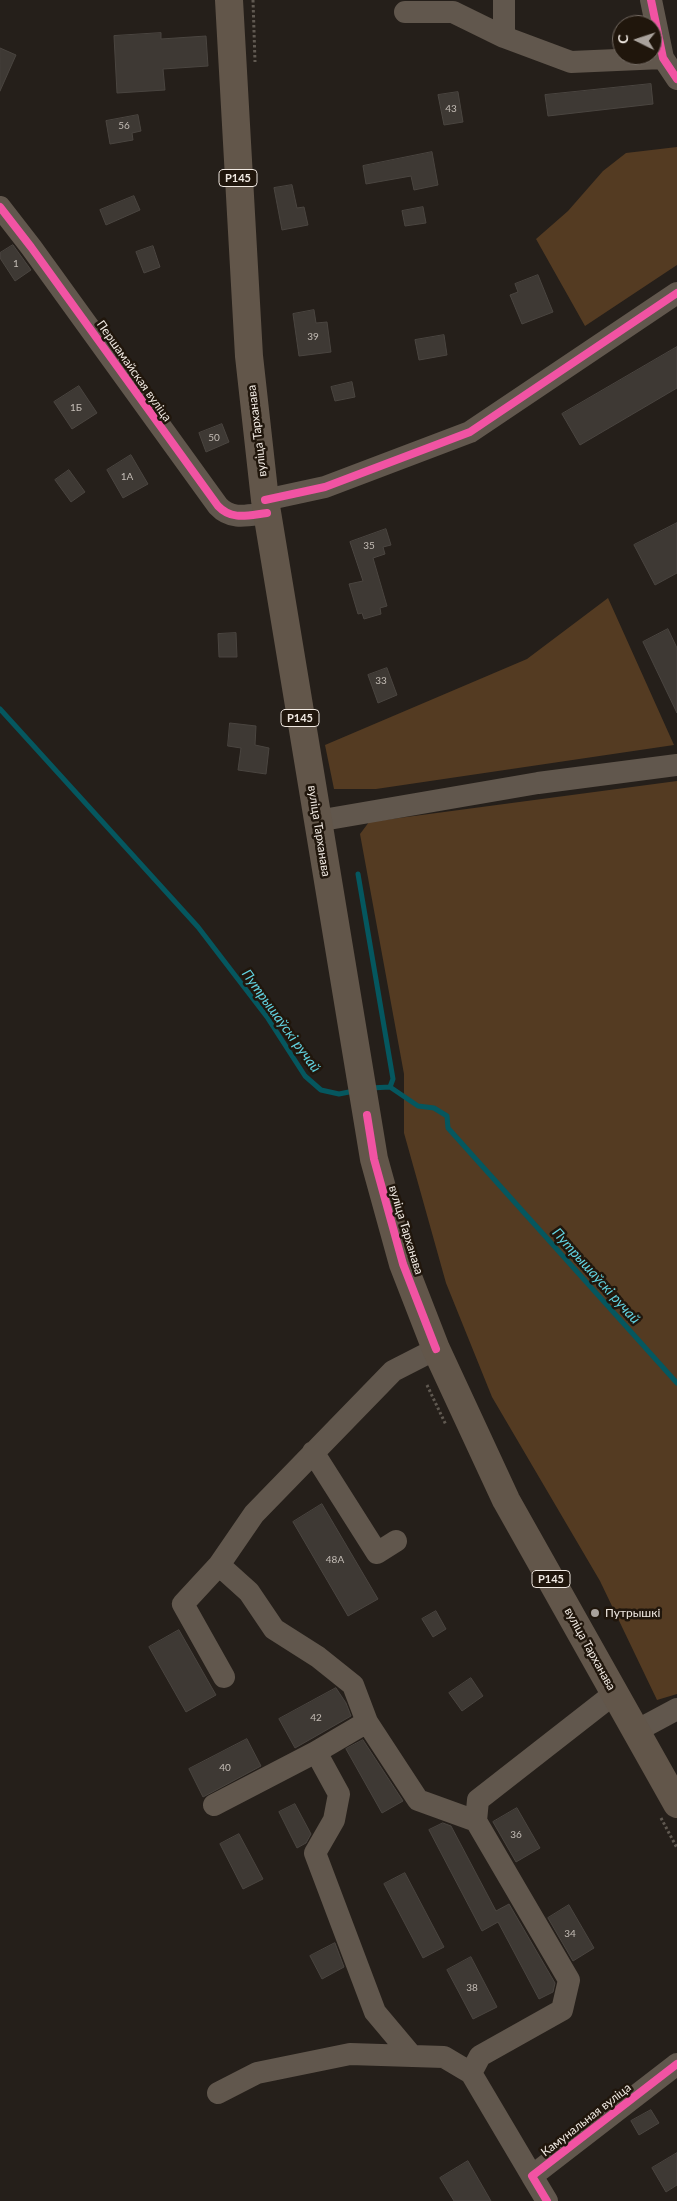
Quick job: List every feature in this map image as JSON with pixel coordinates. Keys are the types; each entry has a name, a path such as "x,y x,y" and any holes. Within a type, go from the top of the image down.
{"main road":[{"name":"вуліца Тарханава","path":"229,0 248,356 266,506 374,1159 403,1264 436,1348 506,1500 677,1804"}],"street":[{"path":"504,0 504,37"},
{"path":"651,0 663,58 677,79"},
{"path":"404,12 453,12 504,37 571,62 663,58"},
{"name":"Першамайская вуліца","path":"0,207 32,246 218,506 225,514 238,517 470,432 677,294"},
{"path":"317,821 538,783 677,765"},
{"path":"224,1678 183,1604 219,1565 254,1514 393,1372 436,1348"},
{"path":"314,1452 377,1553 396,1541"},
{"path":"219,1565 249,1592 274,1629 318,1657 353,1685 366,1722 418,1800 476,1821"},
{"path":"472,2073 480,2056 562,2010 569,1980 476,1821 478,1800 615,1694"},
{"path":"636,1731 677,1709"},
{"path":"214,1805 316,1752 366,1722"},
{"path":"316,1752 339,1794 334,1820 315,1853 375,2012 412,2056"},
{"path":"218,2093 257,2073 350,2054 444,2057 472,2073 547,2201"},
{"name":"Камунальная вуліца","path":"532,2176 677,2064"}],"shaded area":[{"path":"677,147 677,265 585,326 536,239 568,211 603,171 626,153"},
{"path":"608,598 674,745 376,789 334,789 325,745 527,659"},
{"path":"677,781 677,1694 657,1700 600,1581 492,1397 446,1283 404,1133 404,1074 360,834 369,822"}],"building":[{"path":"161,33 161,39 206,36 208,66 163,69 165,90 117,93 114,36"},
{"path":"0,48 16,55 0,91"},
{"path":"651,84 653,104 548,116 545,95"},
{"path":"458,92 463,122 444,125 438,95"},
{"path":"138,115 141,131 132,133 133,140 110,144 106,121"},
{"path":"432,152 438,185 414,190 411,176 366,184 363,166"},
{"path":"292,185 297,208 304,207 308,225 282,230 274,188"},
{"path":"134,196 140,210 106,225 100,210"},
{"path":"423,207 426,223 405,226 402,211"},
{"path":"13,245 31,270 15,281 0,258 0,253"},
{"path":"153,246 160,267 144,273 136,252"},
{"path":"538,275 553,312 522,324 510,295 518,292 515,284"},
{"path":"314,310 316,323 327,322 331,352 299,356 293,314"},
{"path":"444,335 447,355 419,360 415,340"},
{"path":"677,347 677,388 580,445 562,414"},
{"path":"352,382 355,397 335,401 331,387"},
{"path":"79,386 97,413 72,429 54,402"},
{"path":"222,424 229,442 206,452 199,433"},
{"path":"131,455 148,484 123,498 107,470"},
{"path":"69,470 85,492 71,502 55,480"},
{"path":"677,523 677,573 655,585 634,545"},
{"path":"386,529 391,545 383,547 385,554 373,558 387,606 380,608 381,614 364,619 362,613 358,614 349,584 363,581 350,542"},
{"path":"668,629 677,648 677,713 643,642"},
{"path":"236,633 237,657 219,657 218,634"},
{"path":"387,668 397,695 378,703 368,675"},
{"path":"230,723 256,726 255,745 269,748 266,774 238,770 241,748 228,746"},
{"path":"322,1504 378,1599 348,1616 293,1522"},
{"path":"436,1611 446,1629 433,1637 422,1619"},
{"path":"179,1630 216,1695 186,1712 149,1647"},
{"path":"471,1678 483,1696 462,1711 449,1693"},
{"path":"336,1688 346,1703 351,1716 295,1748 279,1719"},
{"path":"247,1739 261,1766 203,1797 189,1769"},
{"path":"363,1740 403,1801 382,1813 346,1749"},
{"path":"295,1804 311,1834 306,1843 297,1848 279,1812"},
{"path":"517,1808 540,1848 516,1862 493,1822"},
{"path":"443,1823 451,1826 496,1911 509,1904 555,1983 553,1992 539,1999 498,1922 482,1931 429,1830"},
{"path":"239,1834 263,1879 243,1889 220,1844"},
{"path":"405,1873 444,1947 423,1958 384,1884"},
{"path":"569,1905 594,1948 573,1961 548,1918"},
{"path":"335,1943 344,1967 322,1979 310,1956"},
{"path":"471,1957 497,2007 473,2019 447,1970"},
{"path":"651,2110 659,2123 639,2135 631,2121"},
{"path":"677,2153 677,2185 666,2192 652,2168"},
{"path":"468,2161 491,2201 454,2201 440,2178"}],"waterway":[{"name":"Путрышаўскі ручай","path":"0,709 198,927 267,1017 305,1076 321,1090 339,1094 354,1091"},
{"path":"358,874 393,1079 390,1087"},
{"name":"Путрышаўскі ручай","path":"370,1088 390,1087 418,1106 434,1108 447,1116 448,1128 677,1383"}],"cycle path":[{"path":"651,0 663,58 677,79"},
{"path":"0,207 218,506 229,514 241,516 267,513"},
{"path":"265,500 325,487 470,432 677,293"},
{"path":"367,1115 374,1159 403,1264 436,1349"},
{"path":"547,2201 532,2176 677,2064"}],"place":[{"name":"Путрышкі","path":"595,1613"}]}
